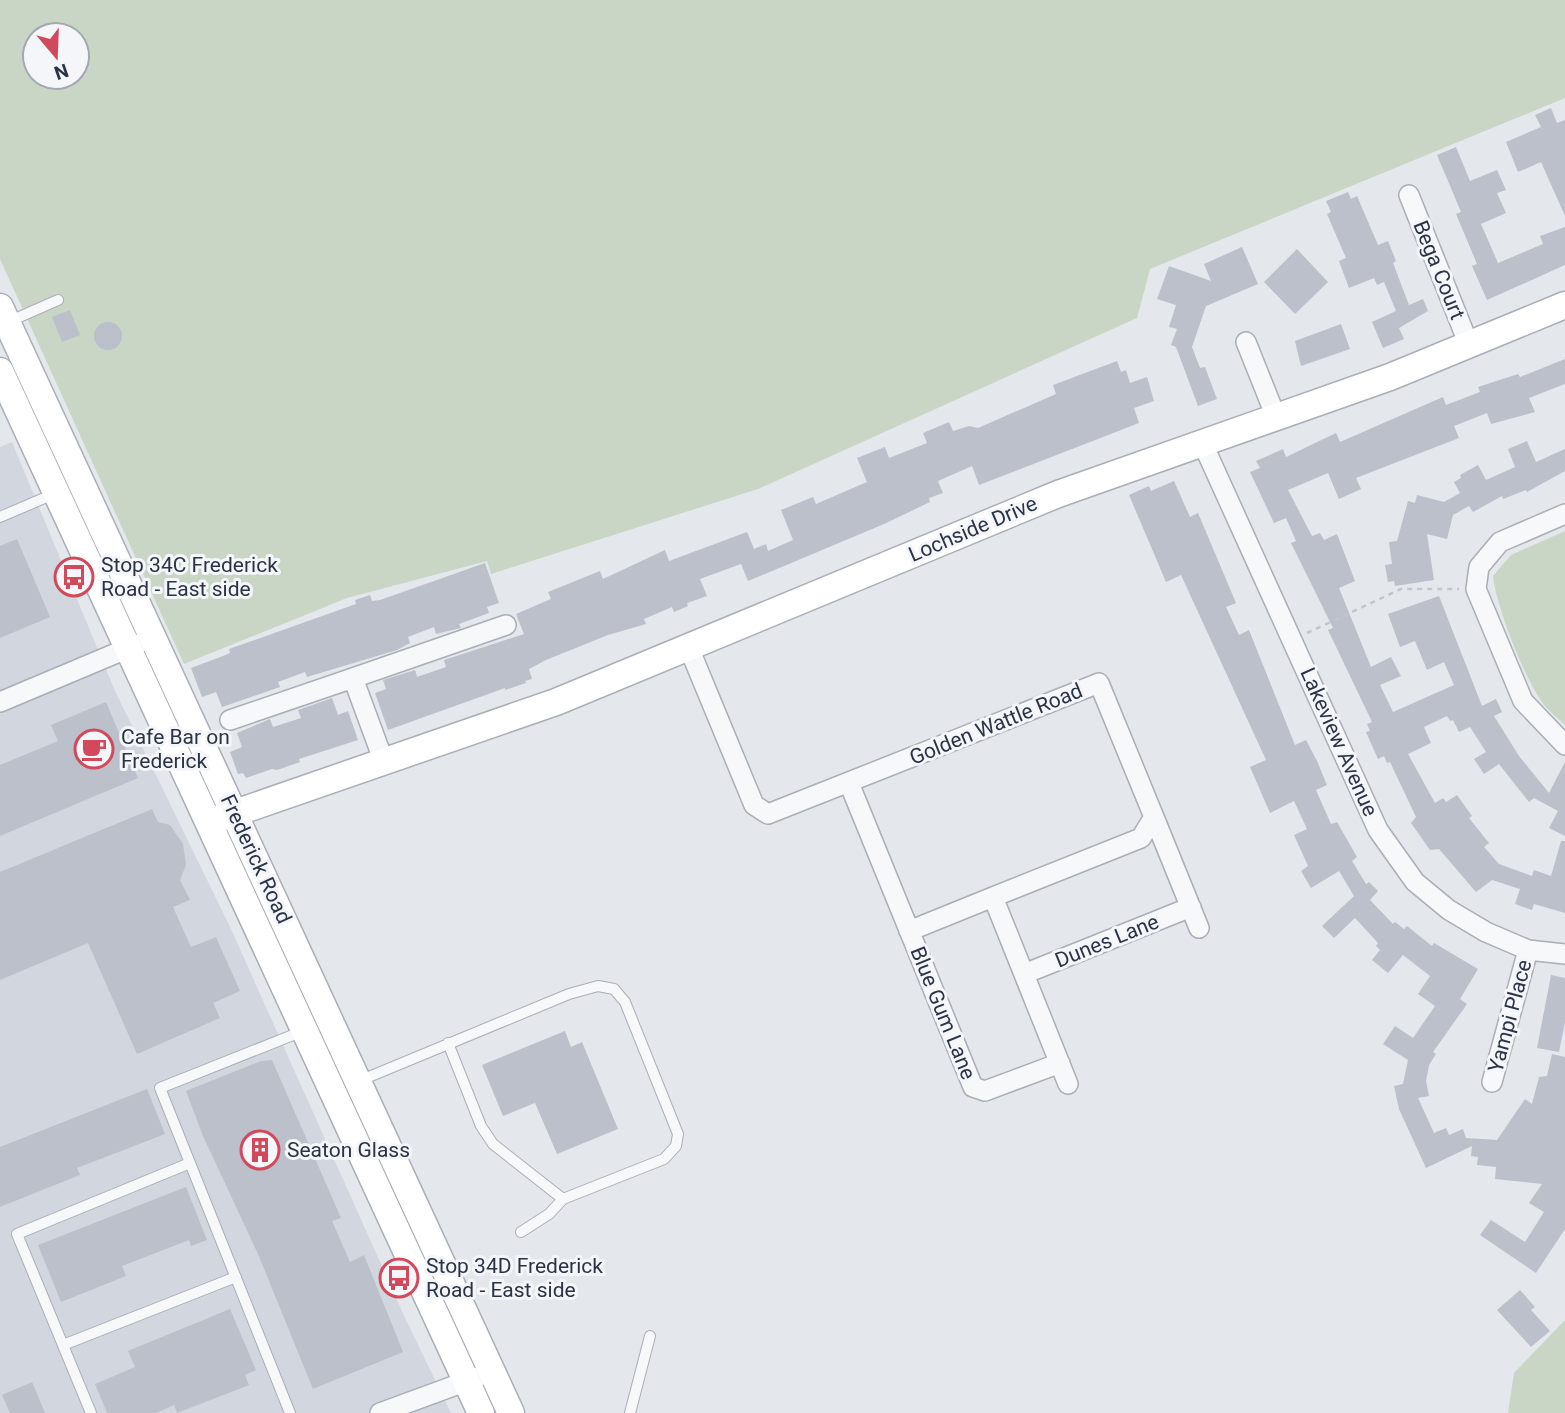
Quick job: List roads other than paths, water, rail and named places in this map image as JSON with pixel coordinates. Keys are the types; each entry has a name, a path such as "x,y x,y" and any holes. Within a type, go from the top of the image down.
{"main road":[{"name":"Lochside Drive","path":"209,822 556,702 1058,494 1390,377 1565,305"},
{"name":"Frederick Road","path":"4,314 511,1413"},
{"name":"Frederick Road","path":"0,371 481,1413"}],"street":[{"name":"Bega Court","path":"1409,195 1469,345"},
{"path":"1246,342 1276,416"},
{"name":"Lakeview Avenue","path":"1202,442 1378,830 1415,882 1449,910 1486,932 1528,950 1565,954"},
{"path":"1565,514 1500,542 1479,567 1476,589 1523,701 1565,745"},
{"path":"230,720 506,625"},
{"path":"0,702 153,638"},
{"name":"Golden Wattle Road","path":"690,648 754,805 768,814 1099,683 1154,817"},
{"path":"353,678 384,762"},
{"name":"Blue Gum Lane","path":"849,783 973,1087 985,1091 1060,1063"},
{"path":"1069,1084 993,897 1141,838 1154,817"},
{"path":"1154,817 1199,928"},
{"name":"Blue Gum Lane","path":"909,930 993,897"},
{"name":"Dunes Lane","path":"1024,975 1191,907"},
{"name":"Yampi Place","path":"1492,1082 1528,950"},
{"path":"380,1413 492,1372"}],"lane":[{"path":"4,314 58,300"},
{"path":"0,517 56,493"},
{"path":"358,1081 569,994 598,986 614,989 625,1002 678,1134 676,1146 664,1159 563,1199 541,1220 521,1232"},
{"path":"290,1413 160,1088 305,1030"},
{"path":"448,1043 481,1126 493,1144 563,1199"},
{"path":"91,1413 17,1234 190,1163"},
{"path":"63,1345 236,1277"},
{"path":"630,1413 650,1336"}],"place":[{"name":"Stop 34C Frederick Road - East side","path":"74,577"},
{"name":"Cafe Bar on Frederick","path":"94,749"},
{"name":"Seaton Glass","path":"260,1150"},
{"name":"Stop 34D Frederick Road - East side","path":"399,1278"}]}
